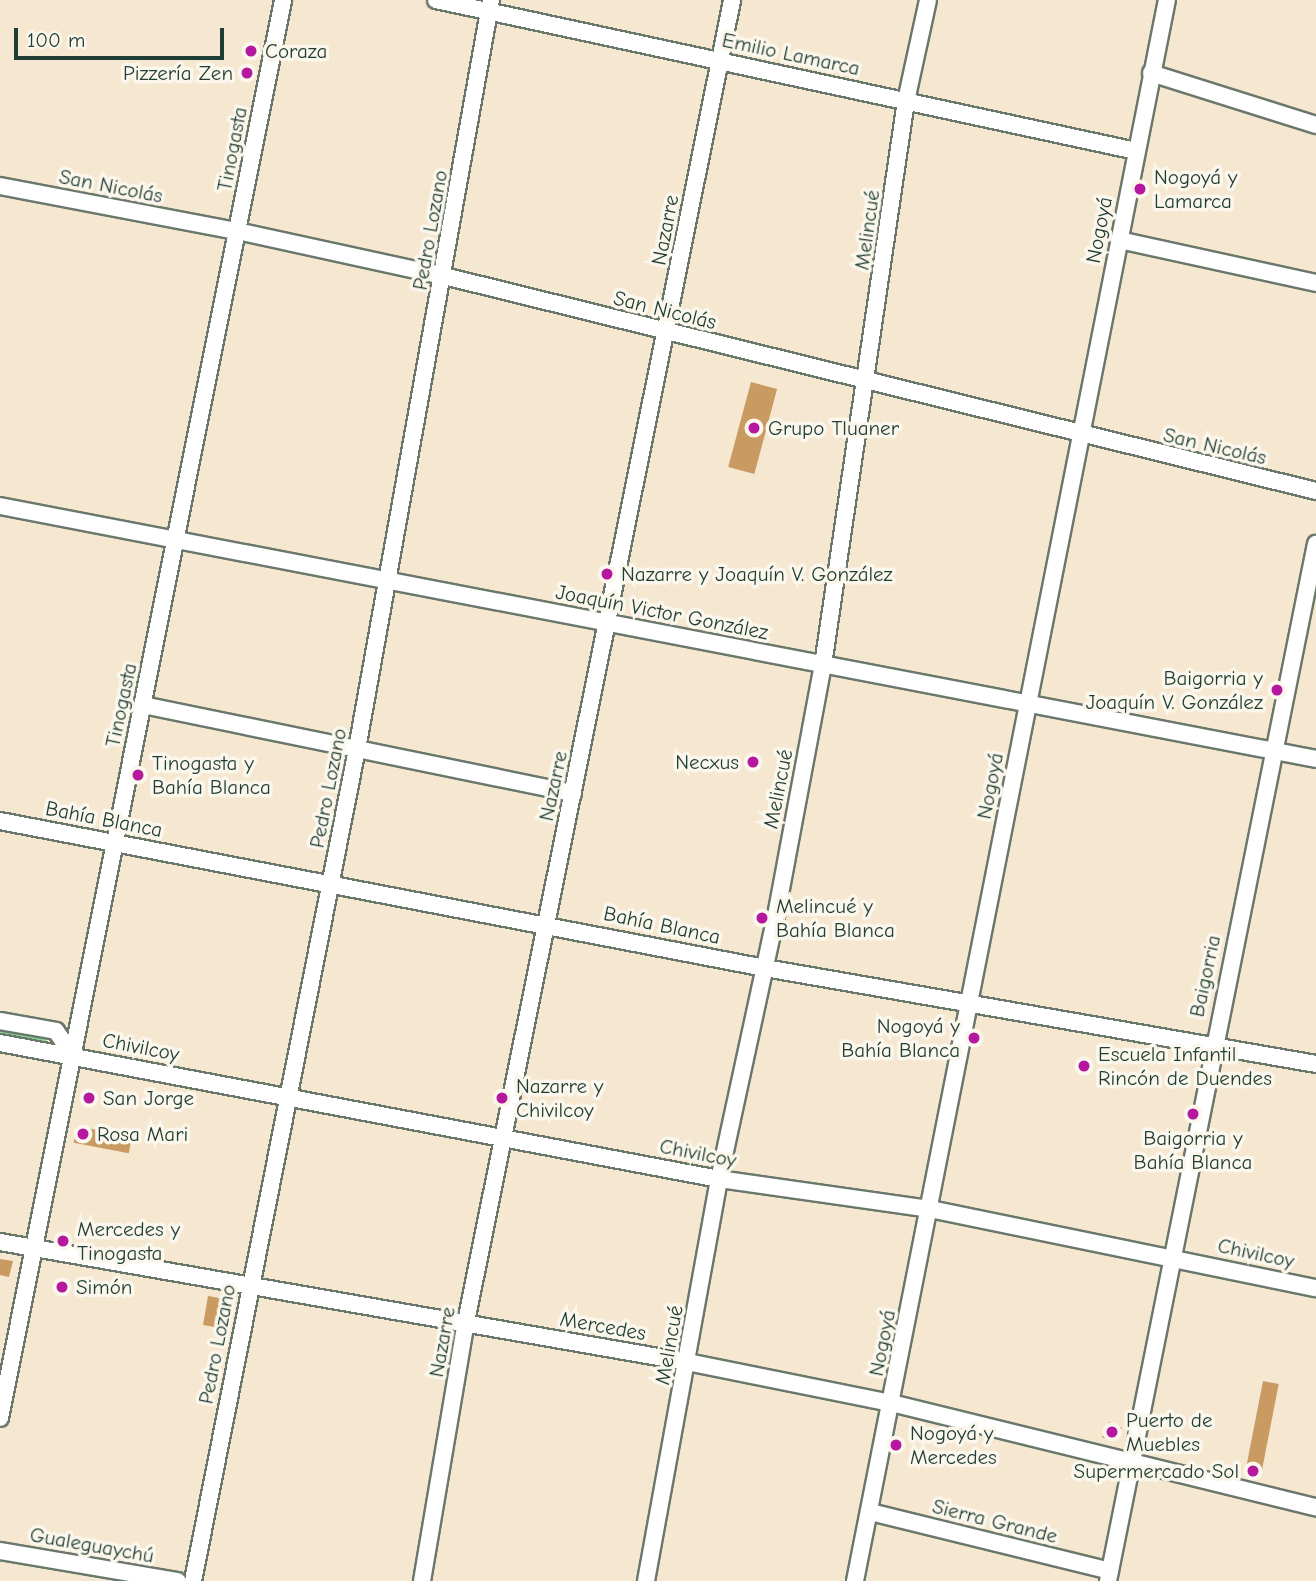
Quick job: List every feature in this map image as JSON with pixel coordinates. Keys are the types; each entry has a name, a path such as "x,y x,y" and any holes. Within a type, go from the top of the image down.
{"street":[{"name":"Tinogasta","path":"0,1418 142,705 178,538 283,0"},
{"name":"Emilio Lamarca","path":"436,0 490,5 720,60 1136,151"},
{"name":"Nazarre","path":"422,1581 466,1322 732,0"},
{"name":"Melincué","path":"646,1581 719,1179 765,968 823,666 867,383 906,101 928,0"},
{"name":"Nogoyá","path":"856,1581 1167,0"},
{"name":"Pedro Lozano","path":"193,1581 249,1286 332,883 444,276 490,5"},
{"path":"1151,73 1316,125"},
{"name":"San Nicolás","path":"0,186 237,230 444,276 1081,436 1316,491"},
{"path":"1119,240 1316,283"},
{"name":"Joaquín Victor González","path":"0,506 178,538 823,666 1316,759"},
{"name":"Baigorria","path":"1109,1576 1212,1046 1316,544"},
{"path":"142,705 573,793"},
{"name":"Bahía Blanca","path":"0,821 546,923 765,968 968,1001 1316,1064"},
{"path":"0,1021 56,1031 72,1055"},
{"name":"Chivilcoy","path":"0,1043 505,1135 719,1179 930,1209 1316,1288"},
{"name":"Mercedes","path":"0,1242 466,1322 891,1403 1316,1507"},
{"name":"Sierra Grande","path":"870,1512 1109,1576"},
{"name":"Gualeguaychú","path":"0,1551 177,1581"}],"green space":[{"path":"0,1028 45,1037 46,1042 0,1036"}],"building":[{"name":"Grupo Tluaner","path":"751,382 777,389 754,474 728,467"},
{"path":"77,1126 132,1137 129,1153 74,1143"},
{"path":"0,1259 13,1261 9,1277 0,1275"},
{"path":"208,1296 219,1298 225,1309 221,1328 203,1325"},
{"path":"1263,1381 1279,1384 1261,1475 1245,1472"},
{"name":"Puerto de Muebles","path":"1109,1422 1122,1428 1110,1441 1102,1437"}],"place":[{"name":"Coraza","path":"251,51"},
{"name":"Pizzería Zen","path":"247,73"},
{"name":"Nogoyá y Lamarca","path":"1140,189"},
{"name":"Grupo Tluaner","path":"754,428"},
{"name":"Nazarre y Joaquín V. González","path":"607,574"},
{"name":"Baigorria y Joaquín V. González","path":"1277,690"},
{"name":"Necxus","path":"753,762"},
{"name":"Tinogasta y Bahía Blanca","path":"138,775"},
{"name":"Melincué y Bahía Blanca","path":"762,918"},
{"name":"Nogoyá y Bahía Blanca","path":"974,1038"},
{"name":"Escuela Infantil Rincón de Duendes","path":"1084,1066"},
{"name":"San Jorge","path":"89,1098"},
{"name":"Nazarre y Chivilcoy","path":"502,1098"},
{"name":"Baigorria y Bahía Blanca","path":"1193,1114"},
{"name":"Rosa Mari","path":"83,1134"},
{"name":"Mercedes y Tinogasta","path":"63,1241"},
{"name":"Simón","path":"62,1287"},
{"name":"Puerto de Muebles","path":"1112,1432"},
{"name":"Nogoyá y Mercedes","path":"896,1445"},
{"name":"Supermercado Sol","path":"1253,1471"}]}
